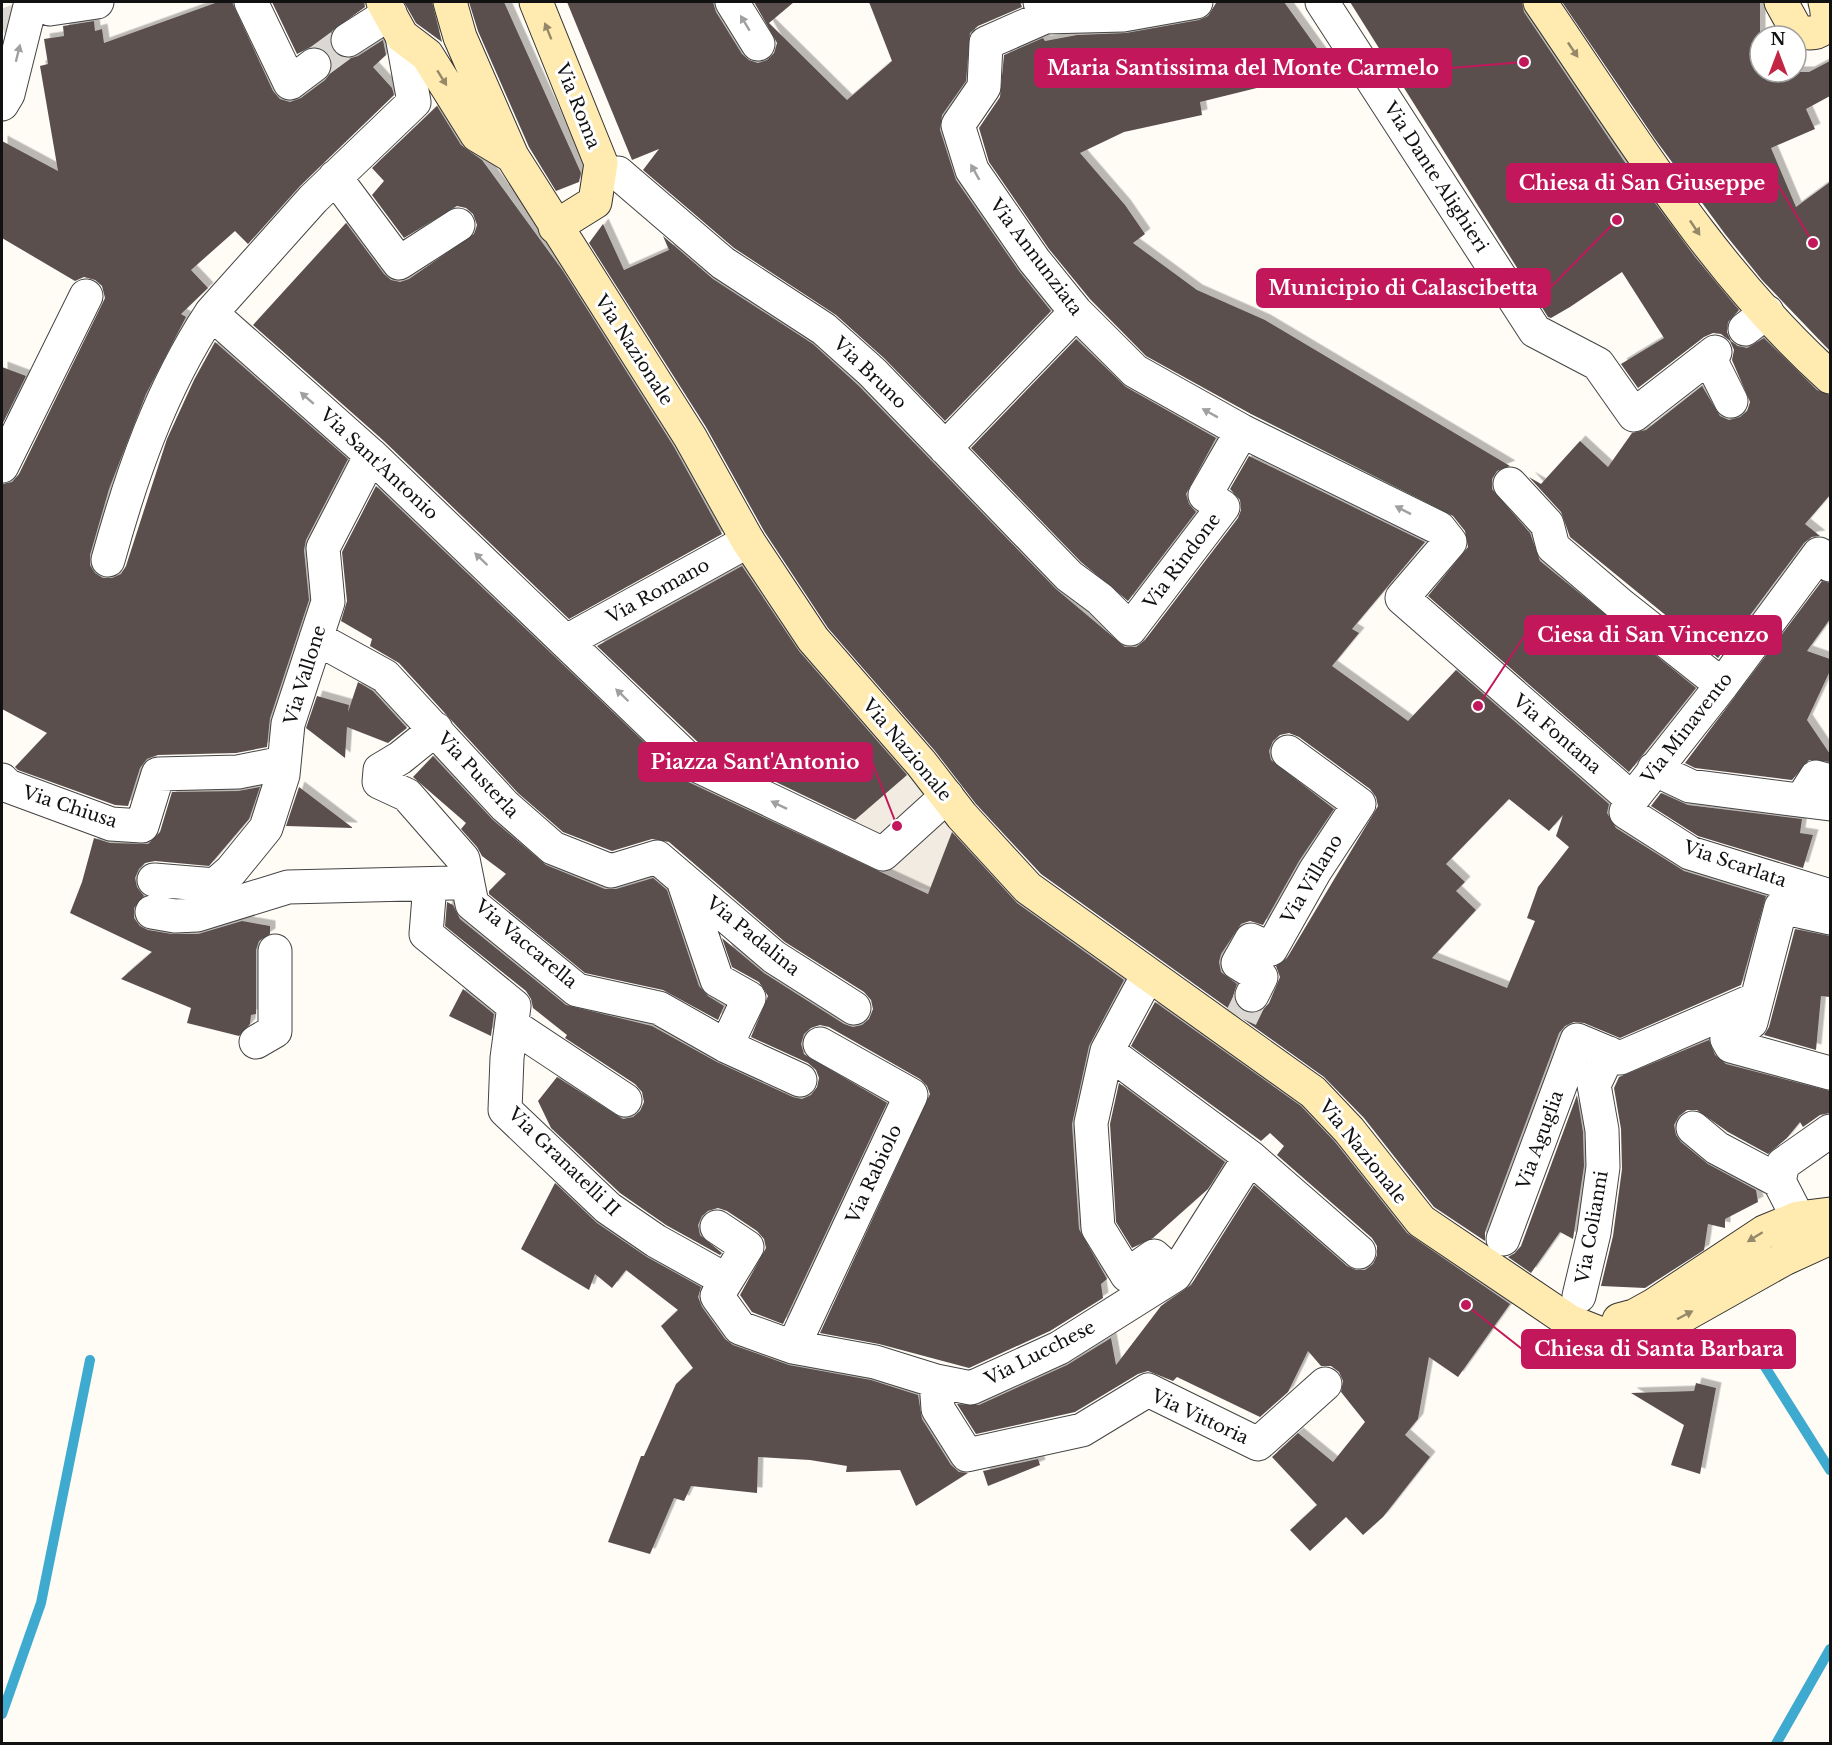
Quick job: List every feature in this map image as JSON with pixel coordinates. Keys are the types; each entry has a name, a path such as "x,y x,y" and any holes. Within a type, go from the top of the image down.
{"main road":[{"name":"Via Nazionale","path":"450,2 460,37 512,156 690,437 748,541 813,639 1028,888 1148,975 1242,1016 1349,1130 1421,1221 1491,1271 1574,1308 1599,1334 1653,1329 1679,1318 1784,1259 1830,1238"},
{"name":"Via Roma","path":"536,2 601,163 595,202 555,227"},
{"path":"1540,2 1756,320 1829,373"},
{"path":"1781,2 1797,31 1808,34 1821,30 1826,25 1829,16 1825,2"},
{"path":"392,17 427,54 477,135 512,156"},
{"path":"1574,1308 1611,1321 1635,1316 1764,1232 1798,1218 1830,1214"}],"street":[{"path":"2,104 8,94 40,5 97,2"},
{"path":"251,2 290,83 314,66"},
{"path":"732,2 758,44"},
{"path":"1039,14 1123,15 1196,2"},
{"name":"Via Dante Alighieri","path":"1322,2 1535,331 1598,364 1634,415 1712,355 1731,401"},
{"name":"Via Annunziata","path":"1039,14 986,43 984,87 958,125 972,170 1034,260 1076,312 1135,371 1242,430 1439,528 1450,542 1402,598"},
{"path":"108,560 127,493 162,401 184,354 211,313 253,262 335,177 414,102 392,17 348,40"},
{"name":"Via Bruno","path":"618,173 723,263 824,329 872,372 1069,576 1100,599"},
{"path":"335,177 399,263 458,225"},
{"path":"2,466 86,296"},
{"path":"945,448 1076,312"},
{"name":"Via Sant'Antonio","path":"211,313 371,455 692,763 883,854 947,796"},
{"name":"Via Rindone","path":"1100,599 1130,629 1223,507 1205,495 1242,430"},
{"name":"Via Vallone","path":"371,455 323,548 328,602 288,724 283,776 266,828 231,871 215,885 153,896 175,916 197,915 288,887 430,884"},
{"path":"1510,484 1546,524 1553,547 1622,606 1722,685"},
{"name":"Via Romano","path":"567,641 748,541"},
{"name":"Via Minavento","path":"1632,799 1722,685 1819,555 1830,565"},
{"name":"Via Fontana","path":"1402,598 1632,799"},
{"name":"Via Pusterla","path":"315,638 384,676 436,729 504,806 553,848 611,871 657,857"},
{"name":"Via Vaccarella","path":"436,729 400,758 380,770 379,782 407,795 463,858 472,904 577,990 658,1008 726,1046 800,1080"},
{"name":"Via Villano","path":"1242,1016 1261,977 1238,963 1251,940 1271,950 1315,871 1359,804 1288,752"},
{"name":"Via Chiusa","path":"2,780 9,786 111,824 142,826 158,774 238,772 284,763"},
{"path":"1654,769 1690,786 1816,802 1816,777 1830,781"},
{"name":"Via Scarlata","path":"1632,799 1626,812 1690,853 1830,896"},
{"name":"Via Padalina","path":"657,857 774,957 854,1008"},
{"path":"682,878 717,980 749,998 726,1046"},
{"path":"430,884 468,883"},
{"name":"Via Granatelli II","path":"430,884 426,934 514,1006 507,1058 506,1110 608,1208 656,1241 726,1280"},
{"name":"Via Scarlata","path":"1830,918 1781,907 1754,1000 1751,1022 1733,1029 1727,1039 1731,1046 1830,1072"},
{"path":"256,1042 275,1031 275,951"},
{"path":"1148,975 1107,1052 1091,1123 1098,1228 1127,1275 1154,1256 1175,1275"},
{"path":"1609,1053 1620,1058 1754,1000"},
{"path":"512,1024 626,1100"},
{"name":"Via Aguglia","path":"1503,1239 1577,1040 1609,1053"},
{"name":"Via Rabiolo","path":"793,1347 911,1095 820,1044"},
{"path":"1107,1052 1250,1157 1359,1252"},
{"name":"Via Colianni","path":"1574,1308 1594,1233 1603,1167 1602,1130 1594,1085 1609,1053"},
{"path":"1693,1128 1717,1149 1779,1181 1798,1218"},
{"path":"1779,1181 1783,1164 1830,1131"},
{"name":"Via Lucchese","path":"726,1280 717,1296 740,1328 793,1347 875,1362 936,1381 971,1388 1059,1348 1175,1275 1250,1157"},
{"path":"717,1227 747,1247 726,1280"},
{"name":"Via Vittoria","path":"936,1381 938,1409 967,1455 1082,1430 1148,1390 1258,1444 1324,1384"}],"shaded area":[{"path":"921,763 962,816 951,834 930,890 909,885 820,841 863,804 868,809"}],"building":[{"path":"218,2 232,2 273,91 280,99 290,102 301,98 325,80 331,72 332,62 329,53 321,48 311,47 297,54 272,2 364,2 365,7 332,31 329,41 333,51 340,57 348,59 358,56 383,40 386,55 373,67 392,88 394,95 300,186 248,244 235,231 191,270 208,288 181,314 186,317 146,394 109,489 90,555 90,565 95,573 103,578 112,578 121,574 126,566 167,439 194,380 215,342 348,459 306,540 304,550 309,600 270,718 267,747 236,753 158,755 147,759 140,768 128,806 115,805 18,770 15,767 47,733 2,709 2,484 12,482 19,474 105,298 102,286 95,280 84,277 75,281 2,238 2,141 58,171 40,66 48,64 44,39 64,36 63,26 94,21 95,31 102,29 104,43"},
{"path":"404,2 432,2 442,42 416,23"},
{"path":"469,2 504,2 581,173 579,182 556,191 529,147 478,31"},
{"path":"567,2 713,2 716,12 742,54 758,63 767,60 774,53 777,43 754,2 794,2 769,23 847,100 892,61 869,2 1020,2 1022,7 978,26 970,33 966,81 942,115 940,130 956,180 1019,271 1051,311 945,421 885,359 836,315 734,248 643,170 659,149 632,160"},
{"path":"1284,2 1322,55 1306,67 1309,75 1200,102 1202,115 1124,132 1080,153 1125,205 1145,234 1133,243 1197,290 1265,320 1510,466 1497,471 1492,479 1492,489 1530,533 1540,561 1696,688 1629,772 1428,596 1468,547 1465,531 1453,516 1251,414 1146,356 1090,299 1049,249 989,162 979,128 1000,97 1004,55 1043,38 1045,41 1077,35 1126,33 1199,20 1208,16 1216,3"},
{"path":"1350,2 1522,2 1524,12 1624,161 1695,257 1739,310 1728,322 1727,332 1731,341 1747,348 1764,338 1817,390 1830,395 1830,495 1805,524 1820,536 1812,537 1804,543 1718,658 1570,537 1561,512 1529,477 1541,484 1580,441 1608,467 1632,433 1646,430 1702,386 1720,416 1729,420 1740,417 1747,411 1750,402 1732,360 1734,350 1730,341 1721,334 1713,333 1704,337 1638,388 1621,364 1664,338 1622,272 1570,307 1551,318 1548,317"},
{"path":"1562,2 1760,2 1760,24 1748,24 1748,84 1808,84 1808,72 1830,61 1830,96 1806,109 1815,129 1771,148 1796,207 1830,182 1830,351 1762,280 1655,139"},
{"path":"437,106 461,145 482,160 563,271 674,447 722,534 569,619 384,441 253,325 346,223 384,274 391,280 400,282 409,279 474,234 477,225 473,214 466,208 457,206 404,238 372,195 384,181 372,168"},
{"path":"603,224 624,270 669,250 663,236 713,279 813,344 859,386 1056,589 1125,647 1136,647 1145,640 1238,518 1241,510 1240,500 1230,489 1249,456 1425,542 1352,629 1359,633 1332,666 1408,721 1456,670 1609,804 1607,813 1616,828 1684,871 1766,896 1741,985 1620,1038 1584,1023 1574,1022 1565,1026 1559,1033 1485,1232 1485,1241 1434,1207 1364,1118 1324,1077 1041,874 976,804 935,751 828,628 764,531 706,427 589,243","holes":["1289,733 1299,737 1370,789 1376,797 1378,806 1287,958 1276,966 1280,977 1269,1003 1262,1011 1253,1014 1243,1011 1236,1005 1233,996 1237,984 1221,972 1219,962 1221,954 1241,924 1250,921 1263,925 1299,861 1334,809 1271,760 1269,751 1273,741 1280,735","1509,799 1549,831 1563,815 1556,836 1569,847 1538,887 1527,918 1535,921 1507,988 1432,958 1476,910 1456,891 1465,882 1446,864"]},
{"path":"1076,339 1126,387 1216,438 1186,494 1189,504 1196,512 1128,601 1081,562 971,448"},
{"path":"2,367 26,376 2,425"},
{"path":"376,486 684,780 928,894 952,832 1017,903 1124,980 1089,1046 1072,1124 1079,1229 1107,1279 1101,1284 1103,1298 1050,1331 969,1368 879,1344 820,1333 930,1094 927,1086 920,1079 829,1027 820,1025 804,1034 801,1044 804,1054 887,1103 783,1324 752,1312 740,1295 766,1248 764,1239 757,1231 727,1211 718,1208 708,1211 702,1216 698,1225 700,1235 722,1253 720,1255 666,1225 620,1193 551,1128 538,1101 557,1077 623,1119 633,1117 640,1111 644,1102 642,1092 635,1084 565,1038 567,1035 533,1008 526,991 445,926 447,902 453,905 460,919 566,1005 652,1026 717,1062 793,1097 802,1099 811,1095 817,1087 819,1078 816,1070 808,1063 751,1037 768,996 759,982 732,967 722,938 764,973 844,1024 853,1027 862,1025 869,1019 873,1009 871,1000 864,992 785,942 669,842 652,839 612,851 563,832 518,793 399,663 370,646 372,639 341,621 347,601 342,552"},
{"path":"742,566 799,651 907,775 855,820 703,747 597,646"},
{"path":"1822,581 1830,583 1830,619 1807,651 1830,659 1830,671 1807,720 1830,754 1830,762 1809,760 1792,780 1695,768 1685,763"},
{"path":"358,682 373,691 407,728 388,743 347,727 345,758 306,728 317,696 349,705 348,712"},
{"path":"433,756 493,820 546,865 605,889 616,889 653,878 667,890 699,986 708,996 724,1006 718,1020 663,990 585,973 489,894 489,891 506,874 482,856 461,829 466,823 413,777"},
{"path":"260,787 249,819 209,866 155,861 145,863 135,878 137,887 144,896 134,908 134,918 140,926 148,930 172,934 198,934 242,921 270,926 270,934 259,941 256,950 256,1014 251,1015 250,1024 239,1036 187,1023 191,1008 121,979 152,952 70,913 82,882 94,838 110,843 148,844 160,832 172,792 238,791"},
{"path":"299,787 353,828 286,826"},
{"path":"1661,793 1688,805 1802,819 1800,833 1813,835 1803,868 1698,836 1651,806"},
{"path":"1795,929 1830,936 1830,997 1821,996 1816,1050 1764,1035 1769,1027"},
{"path":"463,989 494,1014 491,1036 449,1016"},
{"path":"1155,1002 1301,1106 1335,1142 1407,1233 1510,1304 1458,1377 1429,1357 1418,1419 1405,1435 1430,1457 1383,1517 1363,1535 1346,1517 1310,1551 1290,1530 1317,1505 1272,1457 1298,1433 1333,1462 1365,1422 1341,1392 1343,1381 1339,1372 1331,1366 1321,1366 1308,1351 1288,1392 1260,1417 1177,1377 1173,1381 1148,1371 1138,1374 1075,1412 976,1434 957,1404 979,1405 1067,1365 1111,1338 1116,1365 1161,1306 1191,1285 1254,1185 1347,1266 1356,1270 1365,1270 1373,1264 1377,1255 1377,1246 1372,1238 1277,1155 1284,1146 1270,1133 1261,1141 1131,1046"},
{"path":"1709,1040 1715,1055 1726,1064 1830,1091 1830,1113 1820,1115 1803,1127 1800,1122 1787,1138 1768,1154 1728,1132 1697,1110 1687,1110 1679,1116 1674,1125 1676,1135 1681,1142 1708,1164 1756,1190 1758,1202 1725,1219 1725,1228 1708,1224 1704,1250 1645,1288 1601,1286 1613,1236 1622,1169 1621,1129 1614,1088 1619,1077"},
{"path":"1119,1083 1225,1162 1208,1189 1153,1238 1132,1248 1116,1222 1110,1124"},
{"path":"1577,1095 1583,1132 1584,1166 1573,1239 1560,1232 1531,1273 1508,1257 1521,1246"},
{"path":"555,1183 597,1223 647,1257 701,1287 698,1297 702,1307 725,1339 733,1345 789,1365 871,1380 918,1395 922,1419 951,1465 959,1472 968,1473 916,1506 900,1470 846,1472 847,1466 810,1460 758,1457 757,1493 691,1486 684,1501 674,1498 650,1554 608,1542 641,1456 644,1456 676,1384 693,1368 661,1326 678,1310 626,1270 612,1288 595,1274 589,1290 521,1249"},
{"path":"1696,1383 1716,1388 1700,1474 1671,1465 1684,1425 1631,1393 1694,1391"},
{"path":"1038,1459 1040,1465 988,1486 983,1471"}],"waterway":[{"path":"2,1714 41,1603 90,1360"},
{"path":"1762,1362 1830,1470"},
{"path":"1776,1744 1830,1649"}],"tunnel":[{"path":"2,26 50,9"},
{"path":"314,65 348,40"},
{"path":"1241,1018 1252,995"}],"place":[{"name":"Maria Santissima del Monte Carmelo","path":"1524,62"},
{"name":"Municipio di Calascibetta","path":"1617,220"},
{"name":"Chiesa di San Giuseppe","path":"1813,243"},
{"name":"Ciesa di San Vincenzo","path":"1478,706"},
{"name":"Piazza Sant'Antonio","path":"897,826"},
{"name":"Chiesa di Santa Barbara","path":"1466,1305"}]}
